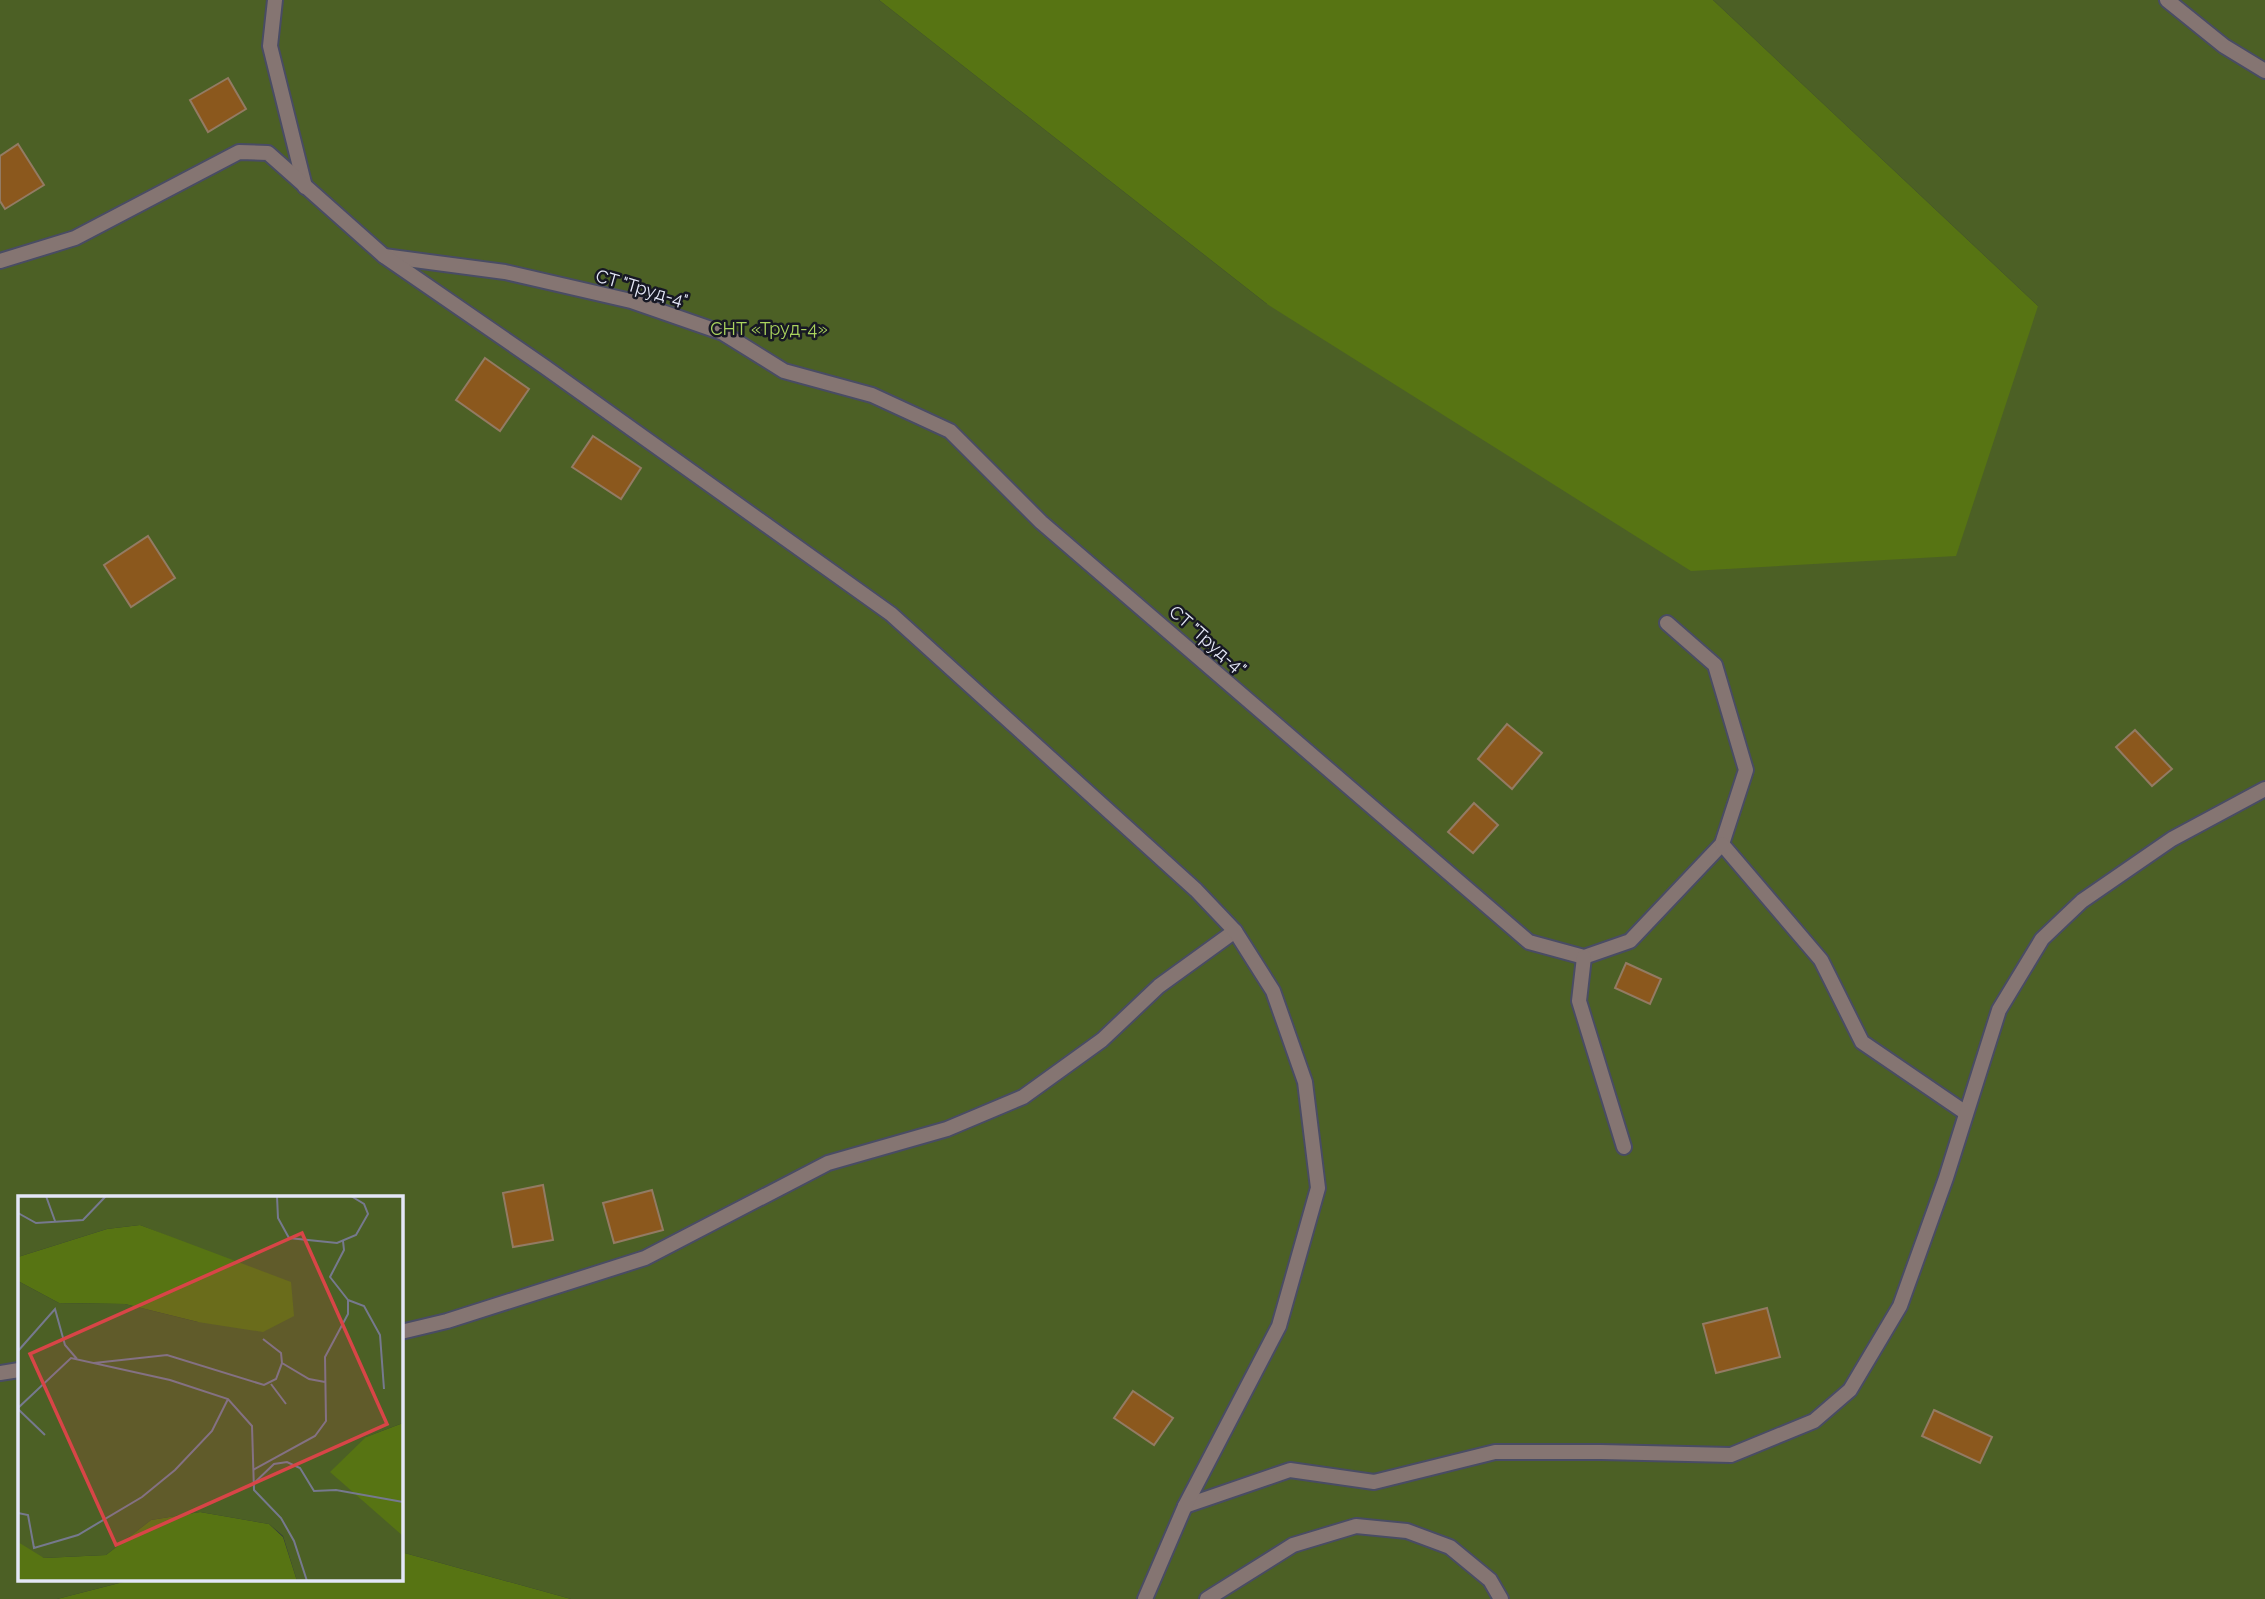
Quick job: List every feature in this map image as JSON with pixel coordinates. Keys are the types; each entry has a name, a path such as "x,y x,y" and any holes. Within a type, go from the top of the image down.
{"street":[{"path":"275,0 270,46 305,187"},
{"path":"2167,0 2224,46 2265,71"},
{"path":"0,261 75,238 239,152 268,153 384,256 545,367 891,614 1196,890 1235,931 1273,991 1305,1082 1318,1188 1279,1326 1185,1506 1149,1598"},
{"name":"СТ \"Труд-4\"","path":"384,256 505,272 631,301 723,333 784,371 872,395 950,431 1052,531 1529,942 1584,957"},
{"path":"1624,1147 1580,1001 1584,957 1630,941 1722,844 1746,770 1715,664 1667,623"},
{"path":"1185,1506 1290,1470 1374,1482 1495,1452 1731,1455 1814,1421 1850,1390 1900,1306 1946,1178 1999,1010 2042,939 2082,901 2172,839 2265,789"},
{"path":"1722,844 1821,960 1862,1042 1966,1113"},
{"path":"402,1332 447,1321 645,1258 828,1163 947,1129 1023,1097 1102,1040 1159,986 1235,931"},
{"path":"0,1373 18,1370"},
{"path":"1208,1599 1293,1545 1356,1526 1407,1531 1450,1547 1490,1580 1501,1599"}],"green space":[{"name":"СНТ «Труд-4»","path":"0,0 879,0 1267,304 2038,306 1713,0 2265,0 2265,1599 571,1599 402,1552 402,1196 18,1196 18,1582 123,1582 57,1599 0,1599"},
{"path":"879,0 1713,0 2038,306 1956,556 1691,571 1267,304"},
{"path":"402,1552 571,1599 57,1599 123,1582 402,1582"}],"building":[{"path":"228,78 246,109 208,132 190,100"},
{"path":"18,144 44,185 5,209 0,201 0,156"},
{"path":"485,358 529,389 500,431 456,400"},
{"path":"593,436 641,468 621,499 572,467"},
{"path":"148,536 175,578 131,607 104,565"},
{"path":"1507,724 1542,753 1512,789 1478,759"},
{"path":"2135,730 2172,769 2152,786 2116,747"},
{"path":"1474,803 1498,825 1473,853 1448,832"},
{"path":"1626,963 1661,979 1650,1004 1615,988"},
{"path":"543,1185 553,1240 513,1247 503,1193"},
{"path":"652,1190 663,1230 614,1243 603,1203"},
{"path":"1767,1308 1780,1357 1716,1373 1703,1324"},
{"path":"1133,1391 1173,1418 1154,1445 1114,1418"},
{"path":"1934,1410 1992,1437 1980,1463 1922,1436"}]}
